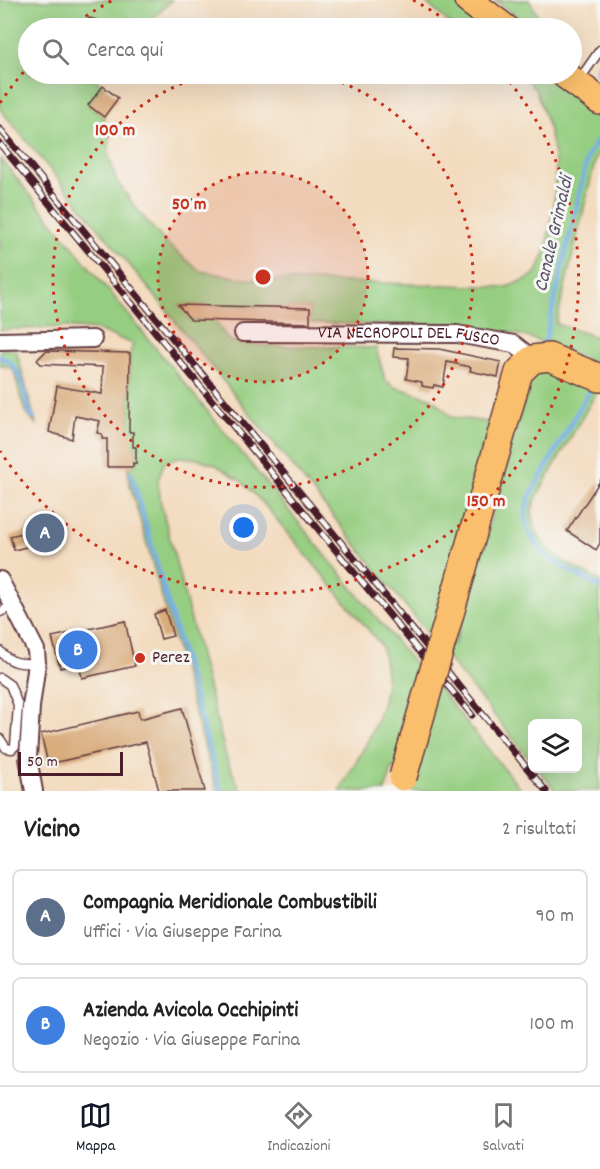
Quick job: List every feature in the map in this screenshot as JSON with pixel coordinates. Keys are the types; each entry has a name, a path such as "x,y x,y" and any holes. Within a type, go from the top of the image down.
{"main road":[{"path":"468,0 492,18"},
{"path":"488,0 512,18"},
{"path":"582,77 600,101"},
{"name":"VIA NECROPOLI DEL FUSCO","path":"532,359 549,357 600,378"},
{"path":"400,784 519,372 532,359"}],"street":[{"name":"VIA NECROPOLI DEL FUSCO","path":"243,333 457,334 514,344 532,359"},
{"path":"0,341 93,339"},
{"path":"0,580 6,609 36,650 37,663 24,706 28,758 34,791"}],"lane":[{"path":"582,72 600,50"},
{"path":"0,651 12,662 37,663"},
{"path":"0,678 10,685 24,706 15,746 12,749 6,748 0,739"}],"green space":[{"path":"0,0 172,0 153,18 18,18 18,84 101,84 103,86 88,105 104,117 110,140 108,153 117,182 165,242 200,271 246,279 507,287 527,279 537,272 546,250 554,204 556,165 548,125 536,91 530,84 565,84 600,111 600,150 596,158 556,324 600,338 600,365 532,339 490,329 458,326 310,323 310,308 179,305 191,320 215,320 228,340 243,345 376,348 385,380 395,387 430,398 451,417 487,422 490,431 454,647 529,380 539,370 552,370 598,390 537,496 532,513 535,528 547,548 567,563 600,581 600,791 556,791 541,773 582,773 582,719 528,719 528,757 161,303 0,109"},
{"path":"423,0 456,0 480,18 444,18"},
{"path":"495,0 529,0 539,18 519,18"},
{"path":"0,158 417,667 441,691 522,791 412,791 413,788 393,766 385,791 339,791 368,739 380,711 386,678 381,645 263,503 241,481 216,465 199,459 179,457 164,463 158,480 161,504 227,760 241,791 217,791 129,481 128,467 133,467 133,463 136,464 136,447 133,447 129,432 130,353 133,344 98,330 63,327 0,330"},
{"path":"0,350 16,350 36,424 24,407 14,371 0,365"}],"building":[{"path":"103,86 118,98 104,117 88,105"},
{"path":"178,305 310,308 310,323 191,320"},
{"path":"394,348 439,349 501,362 498,377 470,371 471,367 447,362 443,387 422,386 422,382 406,379 409,358 393,357"},
{"path":"46,351 130,353 129,432 133,432 133,447 136,447 136,464 133,463 133,467 107,467 107,439 102,439 102,434 97,433 100,421 75,416 72,439 49,432 57,386 102,394 103,367 41,364 37,360"},
{"path":"600,481 600,543 596,550 567,531"},
{"path":"52,516 58,541 14,550 10,536 38,529 36,520"},
{"path":"165,610 173,636 161,639 154,614"},
{"path":"125,621 135,666 82,678 79,664 60,668 52,637"},
{"path":"182,708 205,791 159,791 146,742 48,764 41,734 138,711 140,719"}],"waterway":[{"name":"Canale Grimaldi","path":"600,63 597,67 597,73 600,75"},
{"name":"Canale Grimaldi","path":"545,342 588,156 600,135"},
{"path":"0,357 13,365 17,372 30,414 34,418"},
{"name":"Canale Grimaldi","path":"591,388 530,496 526,509 531,537 539,548 562,566 600,587"},
{"path":"131,473 221,791"}],"railway":[{"path":"0,129 546,791"},
{"path":"0,144 472,715"}],"place":[{"name":"Compagnia Meridionale Combustibili","path":"45,533"},
{"name":"Azienda Avicola Occhipinti","path":"78,650"},
{"name":"Perez","path":"140,658"}]}
